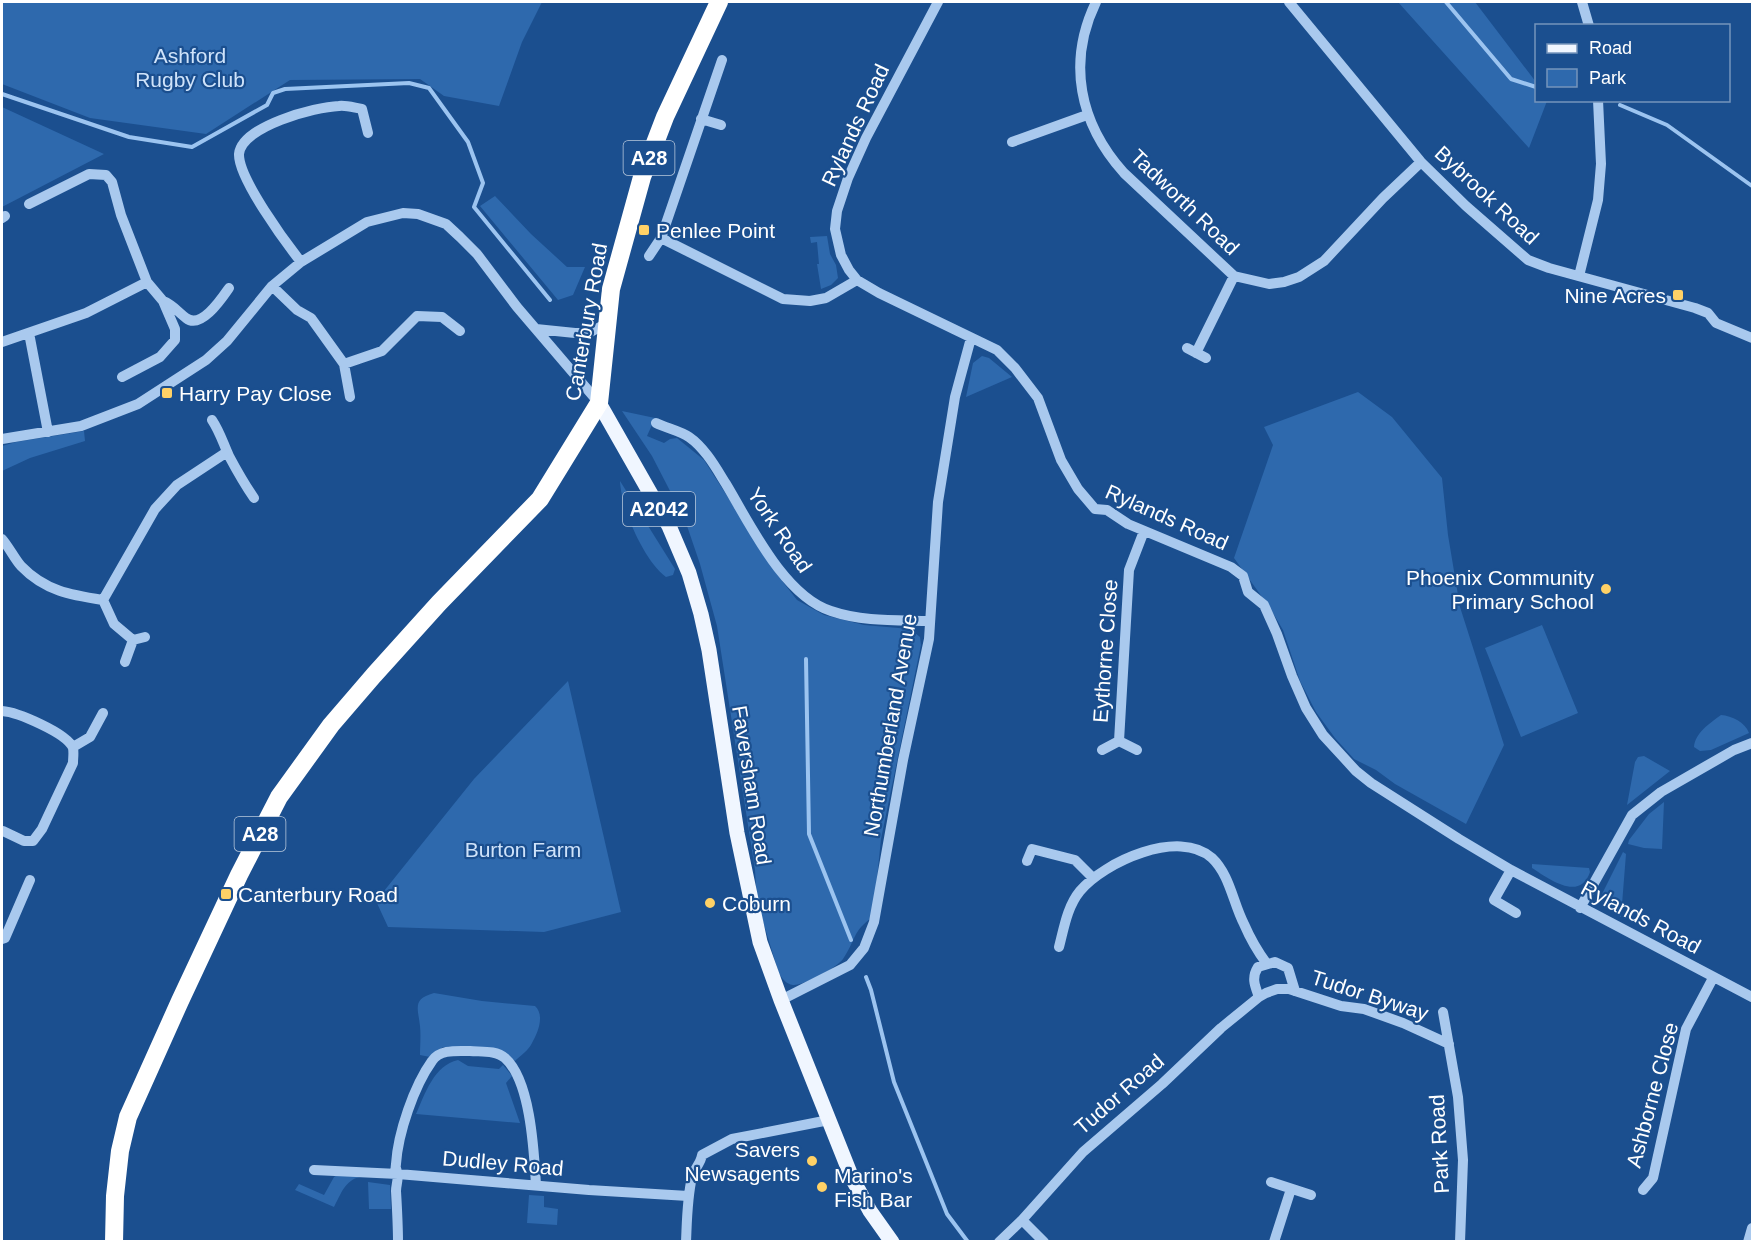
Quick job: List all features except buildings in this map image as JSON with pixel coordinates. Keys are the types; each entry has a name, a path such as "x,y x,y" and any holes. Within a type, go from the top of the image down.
{"highway":[{"name":"Canterbury Road","path":"114,1242 115,1196 120,1151 128,1117 180,1000 279,797 331,725 374,675 439,603 540,500 598,403 611,289 642,177 664,117 719,2"}],"main road":[{"name":"Faversham Road","path":"598,403 679,546 701,614 709,651 747,886 760,942 852,1178 870,1211 892,1242"}],"street":[{"name":"Rylands Road","path":"938,2 866,138 848,178 837,211 835,229 839,249 849,270 857,280 997,350 1015,368 1038,398 1061,460 1085,498 1095,509 1107,510 1128,524 1231,567 1243,576 1248,592 1264,605 1306,708 1335,749 1371,783 1511,870 1752,997"},
{"name":"Tadworth Road","path":"1096,2 1084,33 1079,58 1081,87 1087,115 1109,156 1124,173 1234,276 1269,284 1284,282 1312,270 1324,261 1383,198 1421,162"},
{"name":"Bybrook Road","path":"1289,2 1421,162 1466,206 1528,260 1708,313 1716,323 1752,338"},
{"path":"1582,2 1588,24"},
{"path":"649,256 661,238 722,60"},
{"path":"1579,276 1598,200 1601,164 1598,102"},
{"path":"301,262 276,230 260,204 244,171 239,157 240,151 256,132 276,122 297,113 340,106 362,109 368,134"},
{"path":"1012,142 1087,115"},
{"path":"701,118 721,125"},
{"path":"29,204 89,174 106,175 112,182 116,191 116,201 147,282 163,301 175,329 175,340 160,357 122,377"},
{"path":"2,439 81,426 138,404 206,360 227,341 272,286 301,262 367,222 403,213 418,214 446,224 460,237 477,254 598,403"},
{"path":"661,238 783,299 810,301 826,298 857,280"},
{"path":"1196,353 1234,276"},
{"path":"2,342 86,313 147,282"},
{"path":"272,286 297,310 311,318 345,364 350,397"},
{"path":"163,301 171,304 187,320 194,321 215,308 229,288"},
{"path":"345,364 382,351 417,316 442,317 460,331"},
{"path":"536,329 589,333 607,323"},
{"path":"29,333 48,432"},
{"name":"Northumberland Avenue","path":"781,1000 850,965 864,948 874,922 907,740 929,639 938,502 955,397 971,338"},
{"path":"212,420 222,435 227,452 254,498"},
{"name":"York Road","path":"656,423 690,438 712,461 755,533 785,577 801,595 830,611 868,620 930,621"},
{"path":"103,600 155,509 177,485 227,452"},
{"name":"Eythorne Close","path":"1119,741 1129,570 1144,531"},
{"path":"2,539 20,564 44,583 59,592 103,600"},
{"path":"103,600 114,624 133,640"},
{"path":"133,640 146,637"},
{"path":"125,662 133,640"},
{"path":"2,711 9,711 42,725 68,741 73,747 73,763 42,829 33,841 24,841 3,831"},
{"path":"73,747 90,737 103,713"},
{"name":"Eythorne Close","path":"1102,750 1119,741"},
{"name":"Eythorne Close","path":"1119,741 1137,750"},
{"path":"1580,908 1617,838 1636,810 1661,792 1734,750 1752,743"},
{"path":"1059,947 1069,911 1078,893 1093,878 1135,855 1155,848 1190,847 1200,850 1213,859 1225,875 1244,924 1267,964"},
{"path":"1027,861 1032,849 1058,855 1075,860 1093,878"},
{"path":"1511,870 1494,900 1516,913"},
{"path":"2,939 5,938 30,880"},
{"path":"1259,997 1254,984 1254,974 1258,967 1275,962 1288,968 1295,990"},
{"name":"Ashborne Close","path":"1643,1190 1653,1178 1686,1029 1713,978"},
{"name":"Tudor Byway","path":"1276,989 1295,990 1341,1006 1367,1010 1449,1044"},
{"name":"Tudor Road","path":"999,1242 1022,1220 1083,1152 1259,997 1276,989"},
{"name":"Park Road","path":"1443,1012 1458,1097 1463,1160 1460,1242"},
{"path":"398,1242 396,1188 398,1174 395,1167 400,1137 410,1103 433,1059 445,1052 494,1052 505,1058 521,1086 528,1113 534,1145 536,1185"},
{"path":"687,1242 688,1196 694,1170 702,1155 732,1139 829,1120"},
{"name":"Dudley Road","path":"314,1170 398,1174 688,1196"},
{"path":"1271,1182 1311,1196"},
{"path":"1274,1242 1291,1189"},
{"path":"1022,1220 1044,1242"},
{"path":"1748,1242 1752,1228"}],"green space":[{"name":"Ashford Rugby Club","path":"2,2 542,2 522,42 499,106 444,96 420,79 290,80 206,134 90,118 2,84"},
{"path":"1398,2 1475,2 1535,81 1535,102 1547,102 1529,148"},
{"path":"2,107 104,154 2,207"},
{"path":"495,196 567,267 585,267 573,295 558,300 480,206"},
{"path":"827,236 838,278 831,285 821,289 817,264 819,264 817,242 811,243 810,237"},
{"path":"982,356 989,358 1012,377 966,397 973,363"},
{"path":"1358,392 1392,417 1442,478 1448,535 1460,607 1504,745 1466,824 1354,759 1335,738 1316,712 1300,681 1283,630 1234,558 1273,445 1264,427"},
{"path":"622,411 655,418 647,436 664,443 677,438 704,460 779,577 797,600 824,615 864,625 910,629 920,637 921,645 881,839 873,917 858,931 840,962 828,971 798,984 793,985 785,981 779,974 757,902 755,870 717,626 700,564 685,520 652,456"},
{"path":"84,431 85,441 30,458 2,471 2,446"},
{"path":"620,481 675,569 673,575 666,577 642,547 629,519"},
{"path":"1542,625 1578,713 1521,737 1485,648"},
{"name":"Burton Farm","path":"568,681 621,912 544,932 388,927 376,901 474,779"},
{"path":"1721,715 1738,720 1749,733 1711,750 1700,751 1694,747 1700,733"},
{"path":"1644,756 1670,771 1627,805 1635,762 1638,757"},
{"path":"1664,802 1662,849 1628,844 1649,814"},
{"path":"1623,852 1626,854 1621,917 1605,908 1601,896"},
{"path":"1532,864 1589,868 1590,872 1579,886 1572,887 1555,882 1532,868"},
{"path":"434,993 482,1001 535,1006 540,1014 540,1024 529,1048 515,1061 489,1049 471,1047 443,1047 430,1057 420,1055 418,1005 422,998"},
{"path":"458,1060 468,1066 499,1069 503,1065 512,1076 506,1083 520,1123 416,1114 431,1081 443,1068"},
{"path":"339,1174 360,1177 347,1184 334,1207 295,1190 299,1184 324,1195 334,1177"},
{"path":"368,1182 390,1185 391,1209 369,1209"},
{"path":"529,1195 544,1196 544,1207 558,1209 557,1225 527,1223"}],"waterway":[{"path":"1446,2 1511,79 1535,87"},
{"path":"2,94 129,137 192,147 267,105 273,93 285,89 409,83 429,88 468,142 483,183 474,207 550,300"},
{"path":"1620,105 1667,125 1752,186"},
{"path":"806,659 809,834 851,940"},
{"path":"866,977 894,1082 947,1214 968,1242"}],"place":[{"name":"Penlee Point","path":"644,230"},
{"name":"Nine Acres","path":"1678,295"},
{"name":"Harry Pay Close","path":"167,393"},
{"name":"Phoenix Community Primary School","path":"1606,589"},
{"name":"Canterbury Road","path":"226,894"},
{"name":"Coburn","path":"710,903"},
{"name":"Savers Newsagents","path":"812,1161"},
{"name":"Marino's Fish Bar","path":"822,1187"}]}
